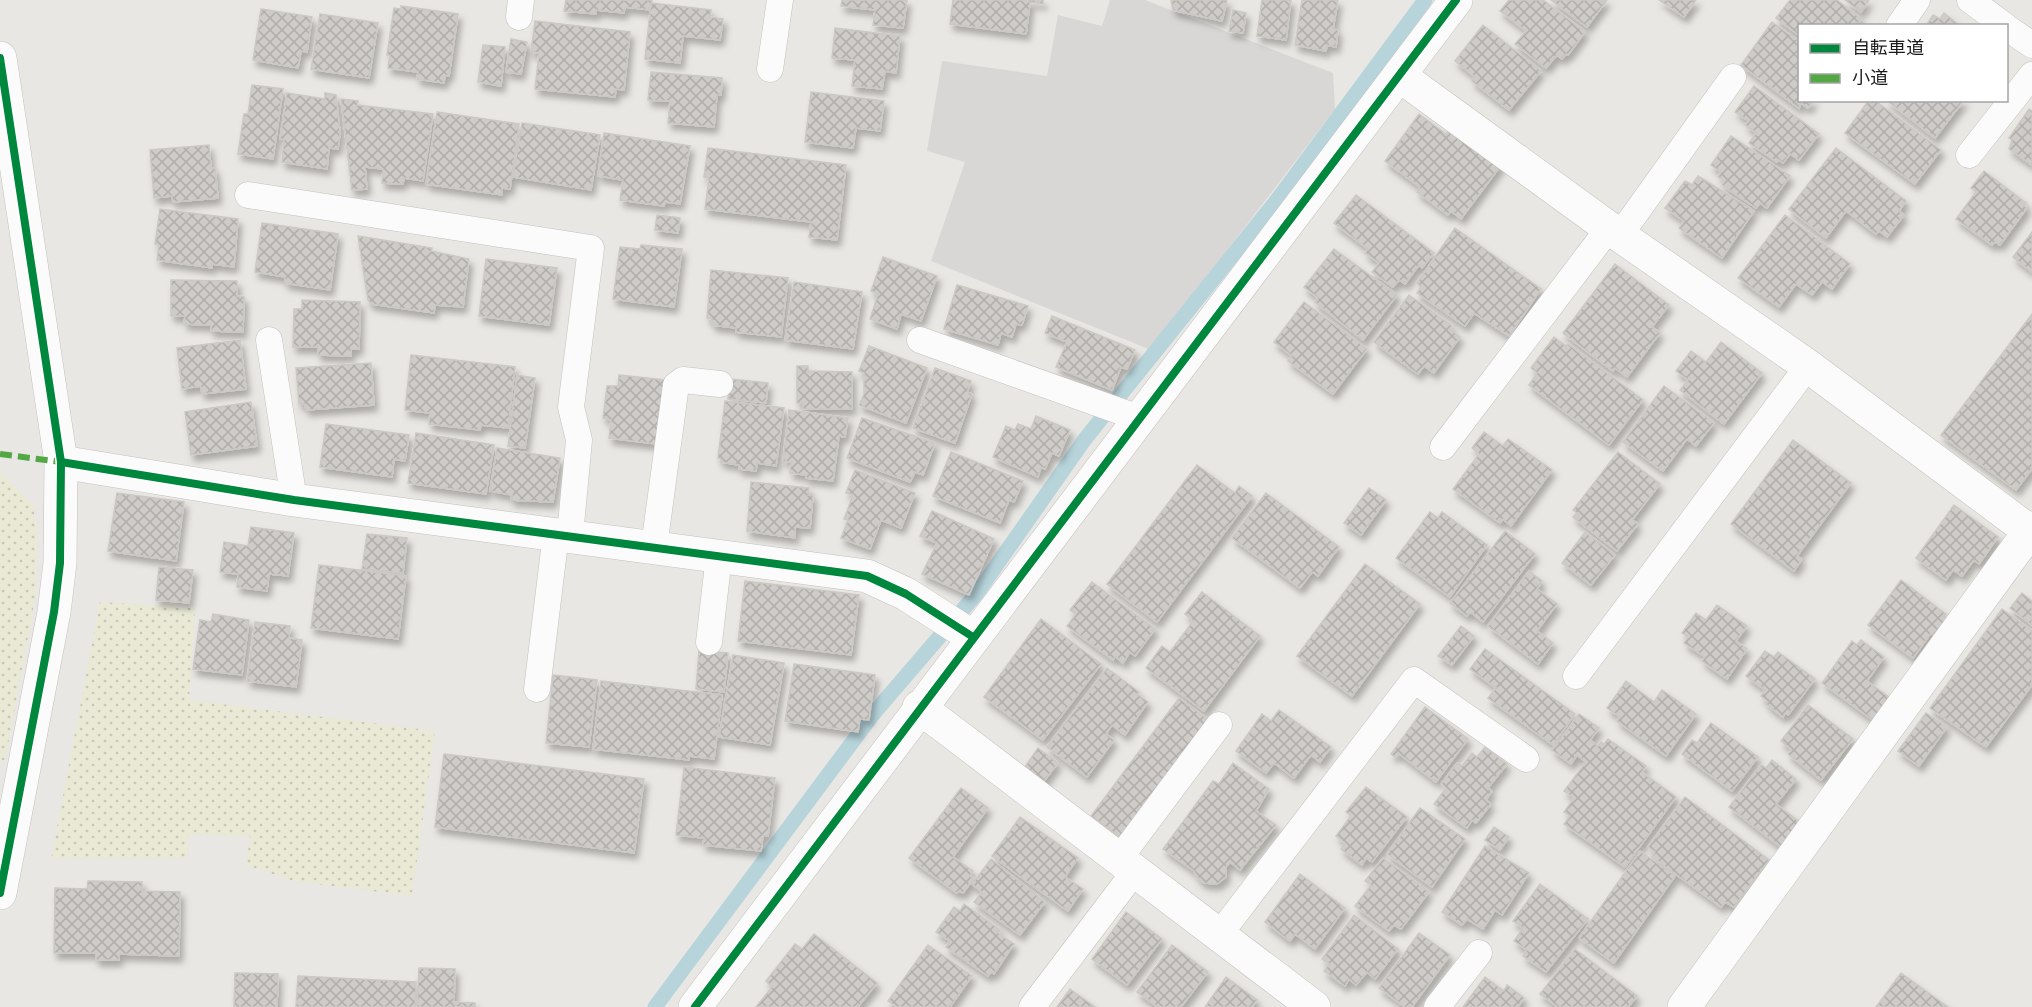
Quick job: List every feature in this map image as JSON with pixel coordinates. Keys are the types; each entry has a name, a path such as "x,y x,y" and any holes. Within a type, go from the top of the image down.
{"street":[{"path":"695,1007 919,707 1456,0"},
{"path":"0,58 61,462 60,563 54,612 0,893"},
{"path":"1400,76 1615,232 1808,366 2031,531 1684,1007"},
{"path":"61,462 294,500 867,576 906,594 973,637"},
{"path":"919,707 1219,935 1296,1002"}],"lane":[{"path":"770,69 780,0"},
{"path":"1900,24 1917,0"},
{"path":"1970,0 2003,24"},
{"path":"2008,27 2032,45"},
{"path":"1970,155 2032,75"},
{"path":"1443,447 1615,232 1733,77"},
{"path":"248,195 591,248 571,407 579,440 537,689"},
{"path":"269,340 294,500"},
{"path":"920,340 1139,418"},
{"path":"1576,676 1808,366"},
{"path":"654,547 676,385 683,380 720,384"},
{"path":"709,642 720,556"},
{"path":"1219,935 1414,680 1526,759"},
{"path":"1032,1007 1219,725"},
{"path":"1437,1007 1479,952"}],"shaded area":[{"path":"1110,0 1145,0 1333,73 1335,109 1151,350 931,261 965,162 927,151 942,61 1047,76 1058,15 1102,26"}],"green space":[{"path":"0,471 33,505 37,532 36,594 5,761 0,759"},
{"path":"100,602 195,608 189,700 435,731 412,896 293,881 246,865 250,836 188,835 188,858 51,859"}],"building":[{"path":"566,0 652,0 651,10 625,7 624,13 596,10 596,14 564,11"},
{"path":"842,0 907,0 903,28 873,25 875,10 841,6"},
{"path":"953,0 1043,0 1043,4 1030,2 1026,34 950,24"},
{"path":"1171,0 1227,0 1222,21 1173,10"},
{"path":"1262,0 1291,0 1286,40 1257,36"},
{"path":"1302,0 1338,0 1333,29 1338,30 1336,47 1327,45 1326,51 1295,45"},
{"path":"1509,0 1543,0 1585,32 1568,55 1566,54 1562,59 1557,55 1546,68 1515,44 1526,31 1500,11"},
{"path":"1551,0 1607,0 1587,27"},
{"path":"1659,0 1696,0 1684,17"},
{"path":"1790,0 1837,0 1861,19 1857,24 1798,24 1798,34 1776,18"},
{"path":"1845,0 1869,0 1861,12"},
{"path":"651,3 711,10 710,17 723,19 720,40 683,36 680,63 645,59"},
{"path":"401,6 458,14 449,76 445,75 444,83 417,79 418,72 388,68 390,55 387,55 394,8 401,9"},
{"path":"261,9 312,17 307,52 301,51 298,68 253,60"},
{"path":"1233,10 1246,13 1243,33 1229,31"},
{"path":"1944,13 1958,24 1927,24 1933,15 1940,19"},
{"path":"320,14 378,23 369,78 311,69"},
{"path":"535,21 630,32 624,90 616,89 615,97 535,89 539,53 531,52"},
{"path":"1772,22 1798,41 1798,102 1812,102 1808,108 1801,103 1799,108 1741,65"},
{"path":"1483,25 1541,71 1509,110 1472,81 1475,77 1455,61"},
{"path":"835,28 900,36 896,73 885,71 882,89 852,86 855,60 832,58"},
{"path":"511,39 527,42 521,74 506,72"},
{"path":"483,45 505,47 501,86 478,82"},
{"path":"651,72 722,78 721,95 717,95 714,127 668,123 670,101 648,100"},
{"path":"252,85 283,89 273,159 238,154 244,114 248,114"},
{"path":"1754,86 1819,134 1799,160 1790,154 1783,163 1779,160 1777,162 1749,143 1756,133 1745,125 1749,121 1735,112"},
{"path":"811,92 884,101 880,131 856,128 853,148 805,142"},
{"path":"287,93 325,99 325,93 336,95 340,133 338,149 329,148 327,169 282,162 284,139 280,139"},
{"path":"341,99 358,101 357,105 433,114 423,181 404,178 403,184 382,183 383,169 365,167 367,189 352,190"},
{"path":"1868,102 1877,102 1941,150 1915,184 1845,133"},
{"path":"1889,102 1962,102 1935,138"},
{"path":"2029,109 2032,111 2032,165 2009,149 2012,140 2009,138"},
{"path":"437,112 519,124 510,189 502,188 502,195 426,184"},
{"path":"1419,114 1446,134 1453,124 1501,165 1461,219 1451,211 1448,215 1417,192 1420,187 1385,161"},
{"path":"522,123 600,135 591,190 513,177"},
{"path":"604,133 690,146 680,204 665,202 664,206 620,200 623,180 598,176"},
{"path":"1731,136 1790,176 1767,208 1760,203 1756,208 1722,185 1725,181 1718,177 1721,172 1711,165"},
{"path":"209,145 211,168 215,168 218,198 173,202 172,196 154,198 150,150"},
{"path":"708,148 846,165 837,240 809,237 811,222 705,209 709,178 704,177"},
{"path":"1836,148 1906,201 1899,211 1904,215 1887,237 1879,231 1876,234 1846,211 1826,238 1789,209"},
{"path":"1984,171 2026,203 2024,206 2027,208 2000,245 1995,242 1992,245 1956,219 1976,192 1971,188"},
{"path":"1698,176 1754,211 1722,258 1679,228 1684,221 1665,208 1685,181 1692,185"},
{"path":"1356,195 1434,253 1422,268 1419,265 1405,284 1399,280 1393,287 1372,272 1379,263 1365,253 1368,249 1334,223"},
{"path":"160,209 238,219 234,267 212,264 212,268 157,260 159,245 155,244"},
{"path":"657,215 680,218 678,233 655,230"},
{"path":"1785,215 1850,264 1832,289 1822,282 1812,295 1796,284 1779,307 1738,278"},
{"path":"262,223 338,234 330,290 285,283 285,277 255,272"},
{"path":"1455,228 1541,289 1509,336 1474,313 1465,326 1417,293 1421,287 1417,283"},
{"path":"2032,232 2032,272 2013,257"},
{"path":"358,236 432,248 431,251 469,259 463,307 435,305 434,313 371,304 368,300"},
{"path":"641,245 682,249 674,307 613,299 620,247 640,249"},
{"path":"1334,249 1397,295 1363,340 1315,302 1318,298 1304,287"},
{"path":"883,257 937,276 921,321 901,314 897,329 870,319 878,294 871,291"},
{"path":"486,259 557,268 549,325 479,316"},
{"path":"1615,264 1669,305 1652,327 1660,333 1627,377 1615,368 1613,371 1563,333"},
{"path":"711,270 788,278 781,337 736,332 736,328 712,325 712,319 707,318"},
{"path":"171,280 237,281 237,296 244,297 243,332 211,331 211,325 184,324 185,316 171,316"},
{"path":"794,282 862,292 853,349 785,340"},
{"path":"957,285 1028,306 1022,325 1016,324 1012,337 1001,333 998,345 944,329"},
{"path":"1409,295 1452,326 1450,329 1460,337 1434,373 1424,366 1418,374 1374,342"},
{"path":"302,300 360,302 359,349 351,349 351,356 318,355 318,347 293,347 294,309 302,309"},
{"path":"1304,302 1367,349 1333,394 1288,361 1292,356 1274,342"},
{"path":"2032,314 2032,469 2016,490 1941,435"},
{"path":"1052,316 1135,350 1127,369 1121,367 1112,390 1056,367 1067,342 1045,333"},
{"path":"1554,337 1566,346 1568,344 1643,400 1609,445 1529,385 1537,373 1531,368"},
{"path":"240,340 246,389 202,394 201,386 182,389 177,348"},
{"path":"1721,342 1762,373 1724,424 1680,390 1688,380 1676,371 1691,351 1706,362"},
{"path":"869,346 927,368 906,423 859,405 864,394 864,373 859,371"},
{"path":"411,355 515,367 508,428 481,425 480,430 429,424 430,413 405,410"},
{"path":"371,363 374,405 306,410 305,404 299,404 296,368"},
{"path":"797,366 808,366 808,371 852,372 852,409 803,409 803,403 797,403"},
{"path":"935,368 971,381 967,392 972,394 955,443 913,428"},
{"path":"517,375 535,378 525,448 508,446"},
{"path":"619,375 665,380 656,444 609,438 611,420 603,418 607,386 618,386"},
{"path":"730,379 768,383 766,403 728,399"},
{"path":"1664,386 1714,423 1696,446 1687,439 1663,471 1623,442"},
{"path":"725,401 784,408 776,466 757,463 756,471 739,469 739,465 721,462 718,458"},
{"path":"251,402 257,446 191,455 185,412"},
{"path":"789,410 848,418 845,437 839,436 833,481 806,478 806,475 790,473 791,462 783,461"},
{"path":"1036,416 1070,430 1059,456 1052,453 1045,469 1041,467 1038,477 993,457 1006,426 1015,430 1018,424 1031,429"},
{"path":"862,418 935,443 923,475 915,472 910,482 847,458"},
{"path":"326,424 409,435 405,461 394,459 392,477 320,467"},
{"path":"1484,432 1503,446 1508,439 1552,470 1511,526 1503,519 1500,523 1453,489 1479,454 1472,448"},
{"path":"416,433 494,445 486,494 408,483"},
{"path":"1793,440 1851,483 1797,556 1802,559 1794,571 1731,524"},
{"path":"497,448 560,458 553,502 511,500 512,495 490,491"},
{"path":"951,452 1023,481 1014,502 1009,500 1000,523 933,496"},
{"path":"1618,452 1660,484 1632,520 1638,524 1617,551 1573,517 1577,513 1573,510"},
{"path":"1197,465 1235,493 1239,486 1252,496 1157,622 1107,584"},
{"path":"855,470 915,493 901,528 881,520 870,549 841,538 848,520 844,519 853,495 846,493"},
{"path":"751,482 809,488 808,495 813,495 810,528 795,527 795,538 747,531"},
{"path":"1369,488 1386,500 1361,535 1344,523"},
{"path":"117,493 184,502 176,561 108,551"},
{"path":"1266,493 1339,547 1318,576 1312,572 1300,588 1232,538"},
{"path":"1954,505 1998,537 1979,564 1974,560 1962,576 1953,570 1946,580 1916,558"},
{"path":"932,511 994,539 969,595 922,574 937,543 920,536"},
{"path":"1430,512 1438,518 1442,512 1487,545 1450,597 1396,558"},
{"path":"251,527 294,533 288,576 269,574 267,591 237,587 238,574 220,572 224,542 248,546"},
{"path":"1505,531 1535,554 1483,622 1470,612 1467,616 1450,603"},
{"path":"1585,532 1615,555 1591,585 1562,563"},
{"path":"367,534 407,538 403,573 362,569"},
{"path":"1365,564 1420,604 1352,696 1297,656"},
{"path":"319,565 406,576 398,639 311,628"},
{"path":"159,567 193,570 189,603 156,600"},
{"path":"1529,571 1542,581 1537,589 1557,604 1537,631 1553,643 1538,664 1488,626"},
{"path":"1901,580 1946,614 1944,616 1949,620 1936,637 1931,633 1913,658 1868,625"},
{"path":"745,581 859,595 851,655 738,641"},
{"path":"1092,582 1155,629 1135,656 1130,652 1123,663 1115,656 1113,660 1067,626 1076,614 1070,610"},
{"path":"1202,592 1260,636 1204,711 1146,668 1162,646 1170,652 1193,621 1185,614"},
{"path":"2022,593 2032,601 2032,625 2010,608"},
{"path":"1717,605 1747,626 1736,641 1747,649 1727,679 1702,661 1705,657 1684,643 1688,637 1682,633 1696,613 1706,620"},
{"path":"2002,609 2032,631 2032,685 1986,747 1930,708"},
{"path":"213,614 249,620 242,675 193,669 200,620 211,622"},
{"path":"1041,619 1101,664 1043,740 984,697"},
{"path":"255,622 290,626 289,638 302,640 296,687 247,681"},
{"path":"1461,626 1474,636 1452,665 1438,656"},
{"path":"1861,640 1884,657 1867,681 1890,698 1873,720 1822,683 1852,641 1857,645"},
{"path":"1485,649 1575,714 1553,745 1488,698 1496,688 1470,669"},
{"path":"699,651 728,653 724,692 696,689"},
{"path":"1765,651 1774,657 1778,652 1815,679 1788,715 1785,713 1783,717 1766,704 1768,702 1761,696 1765,690 1746,676"},
{"path":"733,655 784,663 770,745 719,737"},
{"path":"794,664 875,675 869,720 860,719 858,732 785,721"},
{"path":"1107,668 1139,692 1137,694 1148,702 1125,735 1112,725 1106,734 1114,740 1087,777 1047,747"},
{"path":"553,675 597,680 589,747 546,743"},
{"path":"601,681 722,695 714,759 689,756 689,760 593,749"},
{"path":"1626,681 1654,702 1662,690 1696,714 1666,756 1617,721 1620,717 1607,708"},
{"path":"1179,698 1213,723 1125,841 1091,816"},
{"path":"1808,705 1853,739 1821,780 1788,754 1791,749 1781,741"},
{"path":"1425,707 1468,739 1436,782 1398,753 1395,757 1391,754"},
{"path":"1279,710 1331,747 1320,762 1311,755 1294,778 1274,763 1266,773 1236,751 1262,714 1271,721"},
{"path":"1926,713 1947,727 1919,766 1898,751"},
{"path":"1579,714 1599,728 1590,740 1598,746 1601,742 1604,744 1608,739 1646,766 1642,772 1676,797 1625,867 1564,824 1570,816 1564,812 1574,798 1564,791 1586,762 1577,755 1571,764 1552,750"},
{"path":"1711,723 1758,757 1732,791 1682,754 1692,740 1697,743"},
{"path":"1485,747 1507,764 1488,788 1492,791 1486,800 1491,804 1476,823 1472,820 1467,828 1434,804 1446,788 1441,784 1457,763 1462,766 1472,753 1477,757"},
{"path":"1038,748 1058,763 1041,785 1022,771"},
{"path":"444,754 644,779 634,853 435,827"},
{"path":"1772,760 1796,779 1776,804 1801,823 1782,848 1729,807 1761,765 1766,768"},
{"path":"1233,763 1269,789 1256,811 1276,825 1240,870 1230,862 1226,867 1226,877 1217,884 1204,883 1194,871 1163,849 1213,781 1219,784"},
{"path":"684,767 775,778 768,836 763,835 761,851 703,845 704,838 676,835"},
{"path":"1366,787 1407,817 1372,862 1366,858 1362,865 1341,849 1345,843 1336,836 1351,816 1346,812"},
{"path":"961,788 988,808 953,857 973,871 970,876 974,878 963,893 959,891 957,893 909,858"},
{"path":"1685,797 1769,860 1734,907 1725,902 1721,907 1652,857 1655,852 1648,847"},
{"path":"1420,808 1465,839 1432,887 1387,854"},
{"path":"1020,817 1078,858 1065,877 1083,889 1068,911 992,856"},
{"path":"1494,827 1509,837 1500,850 1485,840"},
{"path":"1485,846 1529,873 1502,915 1495,910 1483,929 1467,919 1462,925 1442,912"},
{"path":"1640,851 1675,876 1614,963 1579,938"},
{"path":"1383,858 1429,892 1401,929 1394,925 1389,931 1355,906 1371,885 1365,881"},
{"path":"991,859 1045,902 1020,935 974,902 982,892 972,884"},
{"path":"1300,874 1345,908 1315,949 1295,934 1290,941 1265,922"},
{"path":"88,881 142,882 142,891 180,892 179,956 119,954 119,960 96,960 96,953 54,953 55,888 87,889"},
{"path":"1540,884 1588,919 1546,972 1523,956 1527,950 1514,941 1523,928 1513,921"},
{"path":"964,904 1000,930 998,933 1014,944 994,974 991,972 988,976 946,947 950,941 936,932 954,907 960,911"},
{"path":"1126,912 1162,939 1127,985 1092,959"},
{"path":"1354,915 1398,949 1375,979 1367,972 1356,985 1349,979 1345,986 1324,971 1329,964 1322,959"},
{"path":"1419,933 1450,955 1412,1007 1405,1007 1379,988"},
{"path":"814,934 877,983 858,1007 756,1007 772,987 766,981 795,944 802,949"},
{"path":"928,945 972,976 950,1007 897,1007 888,1001"},
{"path":"1172,945 1208,972 1181,1007 1158,1007 1137,992"},
{"path":"1575,949 1637,996 1628,1007 1558,1007 1540,994"},
{"path":"419,968 455,969 454,1002 475,1003 475,1007 417,1007"},
{"path":"235,973 278,974 277,1007 234,1007"},
{"path":"1901,973 1948,1007 1876,1007"},
{"path":"298,976 416,982 415,1007 296,1007"},
{"path":"1226,977 1257,1000 1252,1007 1205,1007"},
{"path":"1485,977 1504,991 1507,985 1524,998 1518,1007 1463,1007"},
{"path":"1070,989 1095,1007 1057,1007"}],"waterway":[{"path":"655,1007 874,713 977,593 1085,439 1277,200 1425,0"}],"marked path":[{"path":"0,454 61,462"}],"cycle path":[{"path":"695,1007 1456,0"},
{"path":"0,58 61,462 60,563 54,612 0,893"},
{"path":"61,462 294,500 867,576 906,594 973,637"}]}
